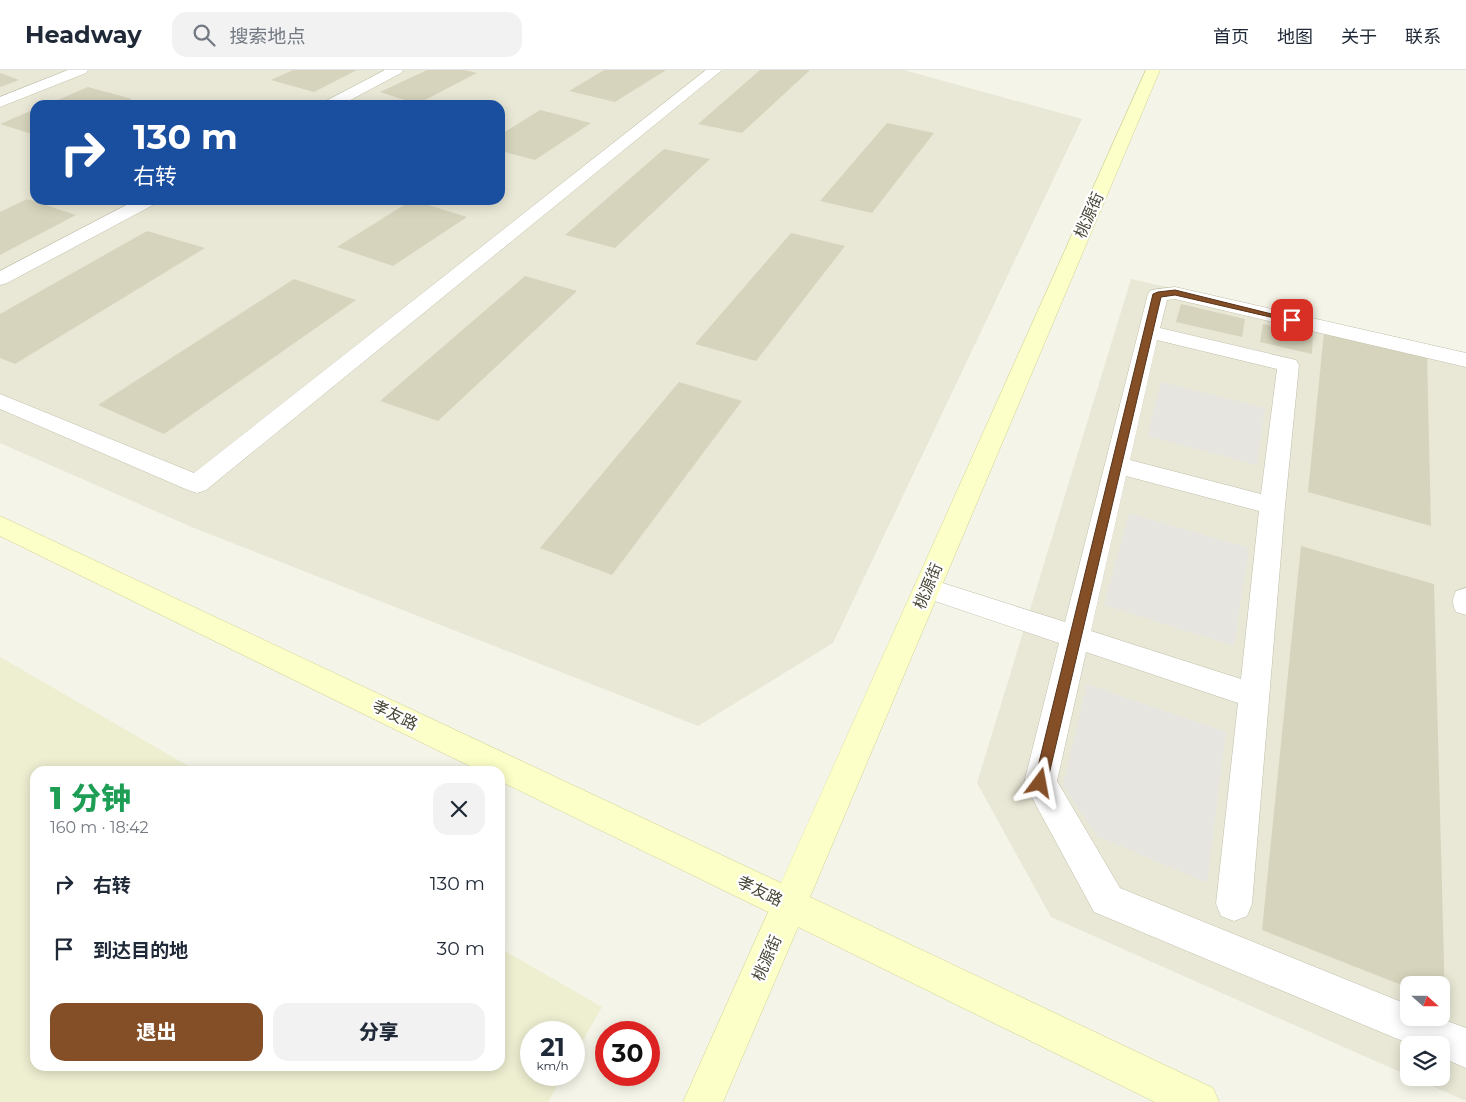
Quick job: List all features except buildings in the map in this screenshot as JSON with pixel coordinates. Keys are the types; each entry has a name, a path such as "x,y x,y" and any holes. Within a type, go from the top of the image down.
{"street":[{"path":"0,102 81,70"},
{"path":"339,100 396,70"},
{"path":"0,401 196,484 715,70"},
{"name":"桃源街","path":"703,1102 1153,70"},
{"path":"0,279 140,205"},
{"path":"1466,360 1175,293 1158,294 1040,783 1107,900 1466,1048"},
{"path":"1149,332 1288,365 1272,506 1234,904"},
{"path":"1116,465 1272,506"},
{"name":"孝友路","path":"0,525 501,766"},
{"path":"927,588 1254,696"},
{"path":"1466,599 1466,604"},
{"name":"孝友路","path":"505,768 1199,1102"}],"shaded area":[{"path":"0,70 904,70 1082,119 833,643 698,726 194,528 0,443"},
{"path":"1131,279 1466,354 1466,1101 1431,1086 1450,1086 1450,1036 1400,1036 1400,1072 1051,917 977,783"},
{"path":"1161,382 1265,408 1257,465 1147,436"},
{"path":"1129,513 1249,548 1234,646 1104,605"},
{"path":"0,657 188,766 30,766 30,1071 505,1071 505,951 602,1007 585,1037 585,1021 520,1021 520,1086 557,1086 548,1102 0,1102"},
{"path":"1087,684 1226,732 1207,883 1097,836 1063,786"}],"route":[{"path":"1040,783 1158,294 1175,293 1292,320"}]}
